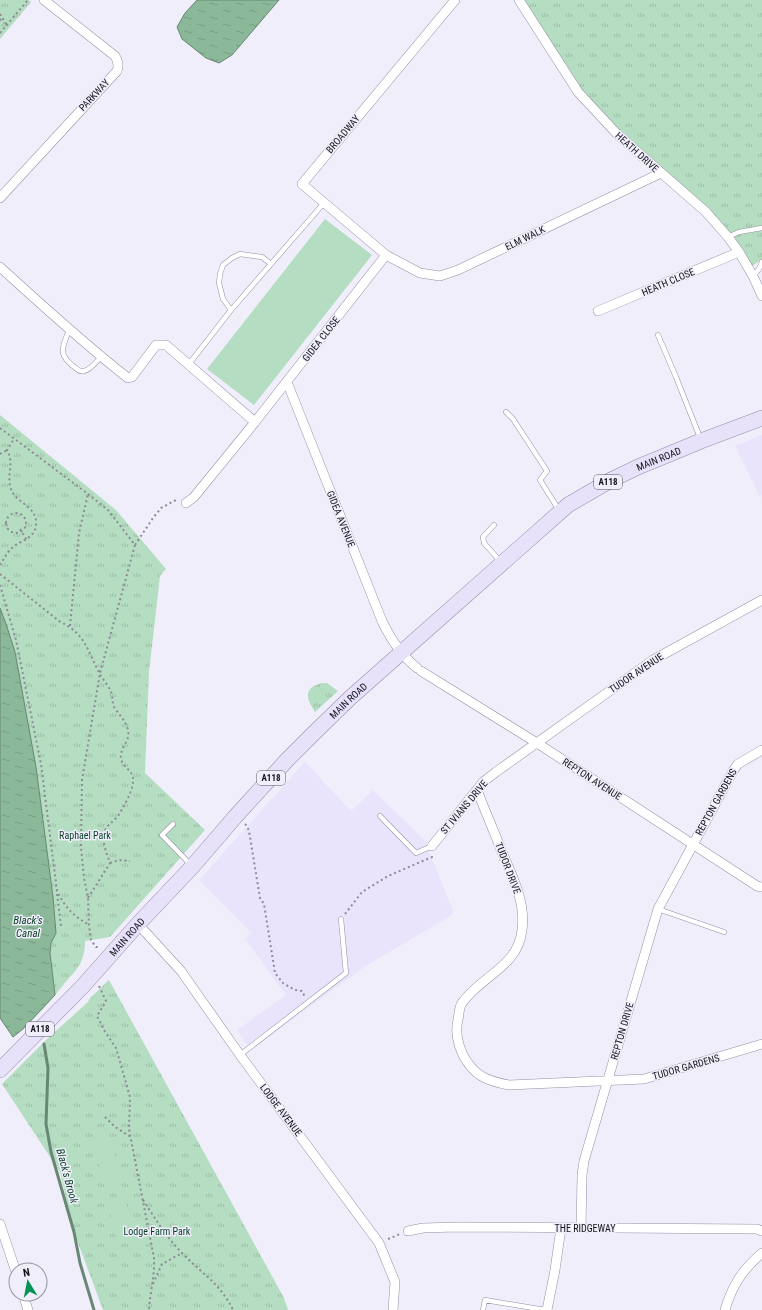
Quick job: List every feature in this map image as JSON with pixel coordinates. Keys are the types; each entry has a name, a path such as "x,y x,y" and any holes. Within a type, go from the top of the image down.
{"main road":[{"name":"MAIN ROAD","path":"5,1064 83,986 287,760 350,698 560,511 611,480 638,467 762,418"}],"street":[{"name":"PARKWAY","path":"0,198 118,68 118,63 115,56 44,0"},
{"name":"BROADWAY","path":"386,255 302,184 455,0"},
{"name":"HEATH DRIVE","path":"519,0 578,92 618,135 706,212 739,252 753,276 762,296"},
{"name":"ELM WALK","path":"386,255 420,273 440,276 458,270 661,173"},
{"name":"HEATH CLOSE","path":"598,311 739,252"},
{"name":"GIDEA CLOSE","path":"186,504 255,422 386,255"},
{"path":"0,267 69,330 128,378 132,377 156,345 166,345 255,422"},
{"name":"GIDEA AVENUE","path":"287,382 382,621 389,636 401,653"},
{"name":"TUDOR AVENUE","path":"537,743 652,660 762,600"},
{"name":"REPTON AVENUE","path":"401,653 419,670 537,743 757,886 762,887"},
{"name":"ST IVIANS DRIVE","path":"432,846 483,782 537,743"},
{"name":"REPTON GARDENS","path":"693,844 738,764 762,750"},
{"name":"TUDOR DRIVE","path":"477,790 518,889 523,912 522,931 512,958 479,984 461,1004 456,1025 458,1046 467,1062 478,1074 493,1082 509,1085 608,1080"},
{"name":"REPTON DRIVE","path":"581,1228 582,1168 658,909 693,844"},
{"name":"LODGE AVENUE","path":"138,924 182,971 240,1055 379,1243 395,1282 393,1310"},
{"name":"TUDOR GARDENS","path":"608,1080 644,1079 762,1044"},
{"path":"0,1224 13,1262"},
{"name":"THE RIDGEWAY","path":"408,1231 422,1228 456,1227 762,1230"},
{"path":"546,1310 555,1270 560,1228"},
{"path":"725,1310 730,1293 738,1280 762,1253"}],"lane":[{"path":"189,364 231,310 324,203"},
{"path":"728,237 739,232 762,228"},
{"path":"231,310 223,299 219,283 223,265 240,254 262,256 271,264"},
{"path":"753,276 759,269 762,262"},
{"path":"69,330 63,350 63,356 69,362 80,371 84,371 92,366 101,357"},
{"path":"658,335 676,376 701,441"},
{"path":"506,412 513,419 547,471 540,480 560,511"},
{"path":"494,525 483,537 484,544 502,563"},
{"path":"380,816 416,853 432,846"},
{"path":"173,824 162,835 192,867"},
{"path":"658,909 724,932"},
{"path":"240,1055 346,973 340,919"},
{"path":"483,1310 485,1300 546,1310"}],"path":[{"path":"0,33 28,0"},
{"path":"0,14 7,25"},
{"path":"0,19 7,25"},
{"path":"0,428 108,510 135,546"},
{"path":"0,454 7,450 14,439"},
{"path":"0,565 7,553 27,540 36,529 37,522 32,509 16,498 12,492 9,478 12,460 7,450"},
{"path":"70,626 79,533 88,494"},
{"path":"100,947 96,947 91,940 89,925 88,898 84,878 82,847 82,787 90,727 100,673 135,546 161,508 177,499 186,504"},
{"path":"16,512 23,516 26,526 21,530 14,533 8,530 5,524 9,515 16,512"},
{"path":"21,530 27,540"},
{"path":"0,574 59,621 70,626 81,637 110,690 114,706 122,717 128,731 128,736 121,753 121,759 123,764 133,775 134,780 132,790 117,818 105,829 105,849 110,863"},
{"path":"0,585 16,640 42,764 61,926"},
{"path":"247,826 260,898 264,904 275,973 283,983 295,990 302,991 308,1003"},
{"path":"340,919 362,892 388,876 432,857"},
{"path":"88,898 110,863 119,860 130,861"},
{"path":"57,891 64,904 75,916 89,925"},
{"path":"98,984 106,1001 97,1016 116,1048 130,1097 129,1129 154,1258 154,1272 148,1310"},
{"path":"105,1117 114,1127 131,1137"},
{"path":"142,1198 170,1240 213,1281 233,1310"},
{"path":"379,1243 408,1231"},
{"path":"151,1290 162,1264 182,1253"}],"shaded area":[{"path":"762,435 762,495 760,497 735,446"},
{"path":"305,762 351,811 373,790 425,841 453,911 452,915 364,967 251,1050 237,1030 286,995 245,939 251,933 199,880"}],"green space":[{"path":"0,0 29,0 31,2 0,39"},
{"path":"519,0 762,0 762,259 748,269 706,212 578,92"},
{"path":"325,219 372,255 254,405 207,369"},
{"name":"Raphael Park","path":"0,415 116,510 166,569 160,576 149,672 145,773 205,830 110,937 85,941 83,957 75,971 40,1012 13,1037 0,1018"},
{"path":"322,683 327,683 338,691 315,712 308,698 308,694 312,688"},
{"name":"Lodge Farm Park","path":"109,980 284,1298 288,1310 103,1310 74,1232 60,1172 2,1084"},
{"path":"112,1141 120,1177 103,1181 94,1145"},
{"path":"125,1196 133,1233 116,1237 107,1200"}],"water":[{"path":"197,0 279,0 232,55 219,63 206,58 182,39 177,27 185,13"},
{"name":"Black's Canal","path":"0,608 15,652 36,767 53,897 56,933 51,943 50,953 55,995 23,1029 13,1037 0,1018"}],"waterway":[{"name":"Black's Brook","path":"44,1044 48,1068 46,1124 51,1152 94,1310"}]}
